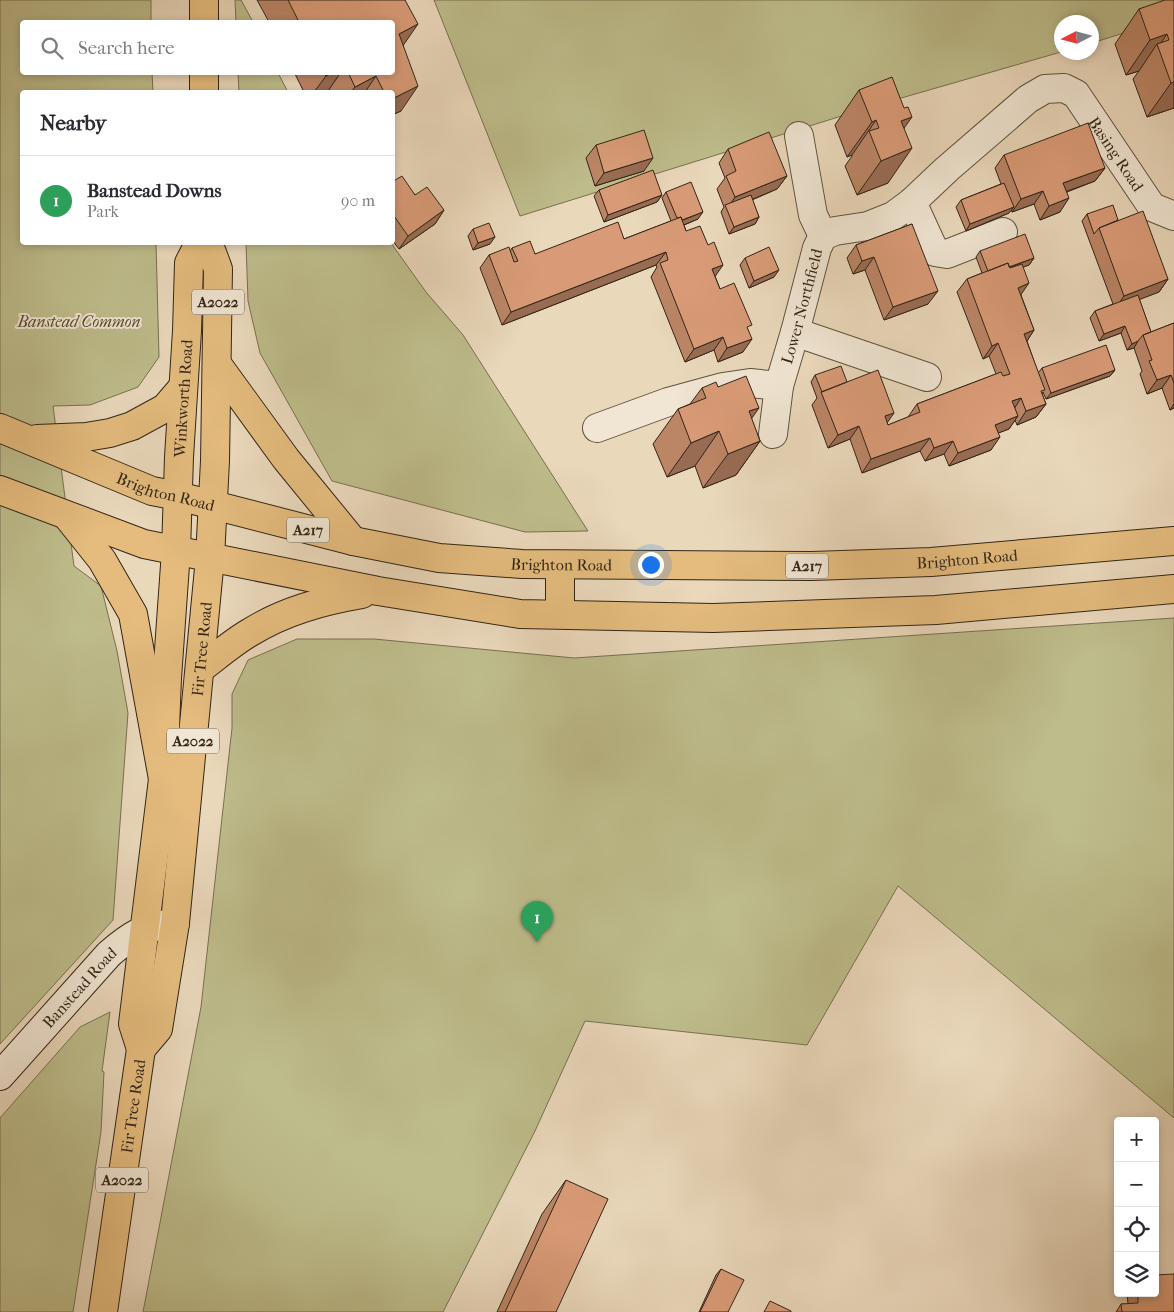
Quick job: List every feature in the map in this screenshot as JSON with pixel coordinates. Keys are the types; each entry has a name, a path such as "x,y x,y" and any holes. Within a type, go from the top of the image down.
{"main road":[{"path":"204,0 204,20"},
{"path":"204,75 204,90"},
{"name":"Winkworth Road","path":"178,496 189,263 198,245"},
{"name":"Fir Tree Road","path":"141,1049 158,1030 175,923 210,558 217,364 218,269 209,245"},
{"path":"217,364 286,460 353,541"},
{"path":"28,439 86,437 110,433 132,426 165,408 183,387"},
{"name":"Brighton Road","path":"0,428 152,491 353,541 439,558 560,565 812,566 931,562 1174,540"},
{"path":"0,490 144,544 378,591 520,614 713,618 936,610 1174,589"},
{"name":"Fir Tree Road","path":"103,1312 141,1049 133,1024 164,779 167,678 178,496"},
{"path":"67,516 102,560 133,614 164,779"},
{"path":"560,565 560,614"},
{"path":"200,670 249,633 278,617 322,601 378,591"}],"street":[{"name":"Lower Northfield","path":"597,428 668,402 723,387 750,383 780,386 817,248 823,236 835,231 868,226 893,216 912,202 1028,99 1045,89 1064,88"},
{"name":"Basing Road","path":"1064,88 1076,94 1152,207 1174,216"},
{"path":"800,136 813,215 823,236"},
{"path":"912,202 935,252 947,254 1003,232"},
{"path":"796,332 927,377"},
{"path":"773,434 780,386"},
{"name":"Banstead Road","path":"0,1076 109,954 124,940 145,929 175,923"}],"green space":[{"name":"Banstead Common","path":"0,0 151,0 151,20 20,20 20,75 152,75 153,90 20,90 20,245 156,245 159,357 138,387 90,405 53,406 74,566 101,586 117,651 128,713 113,920 0,1044"},
{"path":"235,0 241,0 252,20 236,20"},
{"path":"434,0 1174,0 1174,17 1099,41 1099,15 1054,15 1054,54 877,105 520,216"},
{"path":"238,75 279,75 287,90 239,90"},
{"path":"246,245 392,245 426,292 463,335 588,531 525,532 332,481 260,353 248,301"},
{"path":"1174,618 1174,1118 898,886 807,1045 585,1021 535,1131 443,1312 143,1312 201,1007 232,728 232,694 248,660 297,639 374,639 574,658"},
{"path":"110,1012 102,1071 104,1072 101,1132 73,1312 0,1312 0,1118 80,1027"}],"building":[{"path":"288,0 405,0 418,24 399,34 418,86 395,98 395,90 383,90 376,76 355,87 349,75 395,75 395,20 298,20"},
{"path":"1165,0 1174,0 1174,82 1171,83 1157,44 1169,40 1167,34 1150,40 1139,9"},
{"path":"892,77 904,108 908,107 912,117 901,121 912,148 881,161 869,131 879,128 876,120 872,122 859,90"},
{"path":"1088,123 1105,168 1063,183 1069,198 1049,206 1043,191 1021,199 1004,155"},
{"path":"644,130 653,158 604,173 596,145"},
{"path":"769,132 787,176 735,197 726,176 736,171 728,149"},
{"path":"653,170 662,195 608,215 599,190"},
{"path":"402,176 415,195 427,187 444,210 408,236 395,217 395,180"},
{"path":"691,182 703,212 682,220 681,217 677,218 666,192"},
{"path":"1004,183 1014,207 970,224 961,200"},
{"path":"751,195 759,217 734,227 725,205"},
{"path":"1113,205 1118,220 1099,228 1094,234 1087,214"},
{"path":"1143,211 1168,279 1124,296 1099,228"},
{"path":"681,217 686,231 700,226 708,245 714,242 723,265 712,269 720,289 734,283 752,325 747,327 752,339 727,348 723,337 694,349 660,263 668,260 666,252 511,312 489,255 509,247 514,262 518,261 512,248 530,241 535,254 618,222 624,239"},
{"path":"489,223 495,237 478,243 473,229"},
{"path":"912,224 938,291 893,307 874,257 862,261 856,245"},
{"path":"1025,234 1034,258 1009,267 1008,263 988,271 980,251"},
{"path":"769,247 779,270 754,281 745,258"},
{"path":"1008,263 1010,268 1022,264 1029,283 1018,288 1034,330 1024,334 1045,390 1041,391 1046,404 1026,411 1021,398 1012,401 1018,416 995,425 1000,437 958,453 953,441 934,448 930,438 871,459 859,426 838,435 821,392 878,370 894,413 885,416 888,425 920,412 917,404 1001,372 1003,376 1010,374 998,343 992,346 967,279"},
{"path":"1138,295 1151,332 1143,335 1132,344 1125,326 1104,334 1095,311"},
{"path":"1174,323 1174,383 1171,375 1157,380 1149,361 1152,360 1143,335"},
{"path":"1106,345 1115,370 1051,393 1042,368"},
{"path":"841,366 847,382 822,392 815,375"},
{"path":"746,376 759,408 749,411 760,441 728,454 719,431 691,443 678,409 706,398 702,388 716,382 718,387"},
{"path":"566,1180 608,1199 556,1312 505,1312"},
{"path":"721,1269 744,1280 728,1312 700,1312"},
{"path":"1174,1274 1174,1312 1122,1312 1121,1304 1138,1303 1138,1297 1159,1297 1159,1275"},
{"path":"770,1301 791,1311 791,1312 764,1312"}],"place":[{"name":"Banstead Downs","path":"537,942"}]}
